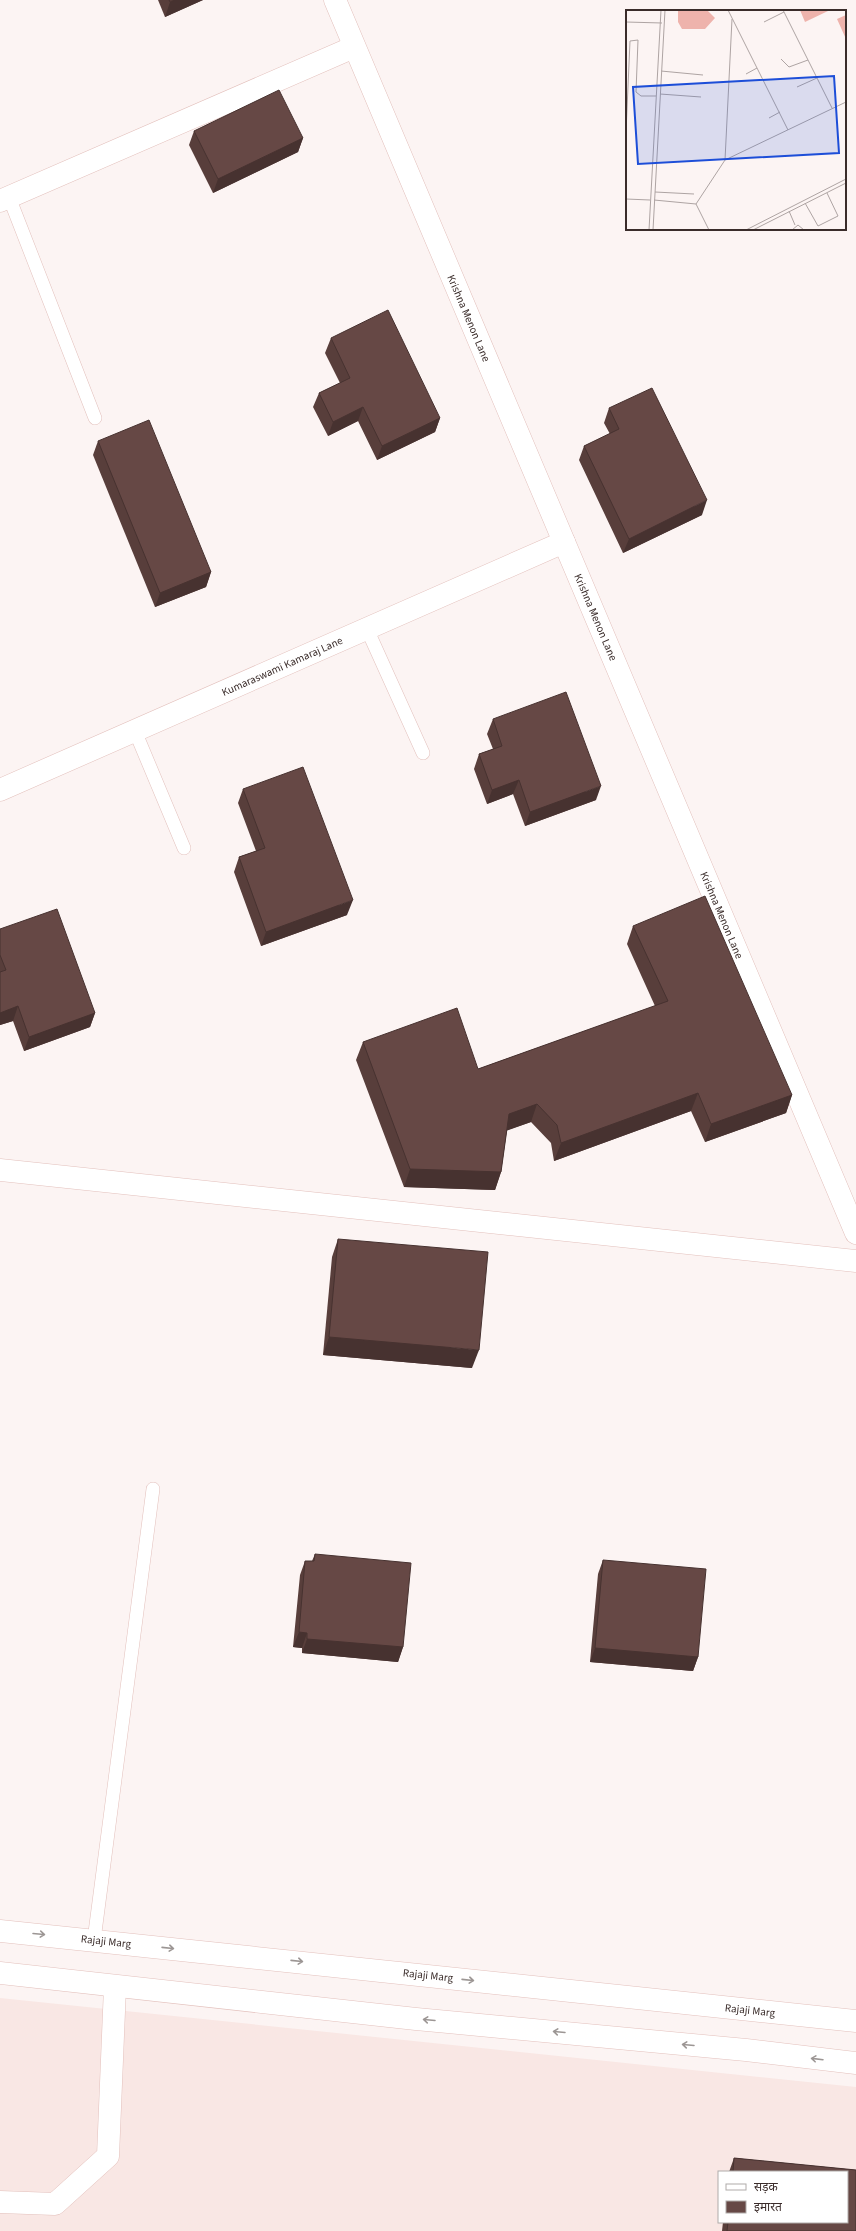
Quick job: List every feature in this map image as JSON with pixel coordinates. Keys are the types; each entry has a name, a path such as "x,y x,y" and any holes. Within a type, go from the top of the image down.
{"street":[{"name":"Krishna Menon Lane","path":"335,0 856,1233"},
{"path":"4,199 354,46"},
{"name":"Kumaraswami Kamaraj Lane","path":"0,790 564,542"},
{"path":"0,1170 856,1261"},
{"name":"Rajaji Marg","path":"0,1931 856,2021"},
{"path":"0,1973 115,1987 416,2019 746,2050 856,2063"},
{"path":"0,2202 55,2204 108,2156 115,1987"}],"lane":[{"path":"4,199 95,418"},
{"path":"367,628 423,753"},
{"path":"135,731 184,848"},
{"path":"94,1940 153,1490"}],"shaded area":[{"path":"0,1998 856,2087 856,2231 0,2231"}],"building":[{"path":"279,90 303,138 218,179 194,131"},
{"path":"388,310 440,418 382,446 363,407 333,422 319,393 350,378 331,338"},
{"path":"652,388 707,500 629,539 584,446 619,429 609,408"},
{"path":"149,420 211,572 160,593 98,441"},
{"path":"566,692 601,786 530,812 519,780 492,790 479,754 502,746 493,719"},
{"path":"303,767 353,900 266,932 239,857 265,848 243,789"},
{"path":"705,896 792,1095 711,1124 698,1093 561,1143 557,1125 537,1104 509,1114 501,1172 410,1169 363,1042 457,1008 478,1069 668,1001 633,926"},
{"path":"57,909 95,1013 29,1037 18,1006 0,1013 0,972 6,970 0,955 0,929"},
{"path":"338,1239 488,1252 479,1350 329,1337"},
{"path":"315,1554 411,1563 403,1647 307,1639 307,1633 299,1632 305,1561 314,1561"},
{"path":"603,1560 706,1569 698,1657 595,1648"},
{"path":"734,2158 856,2170 856,2231 727,2231 728,2223 848,2223 848,2171 733,2171"}]}
